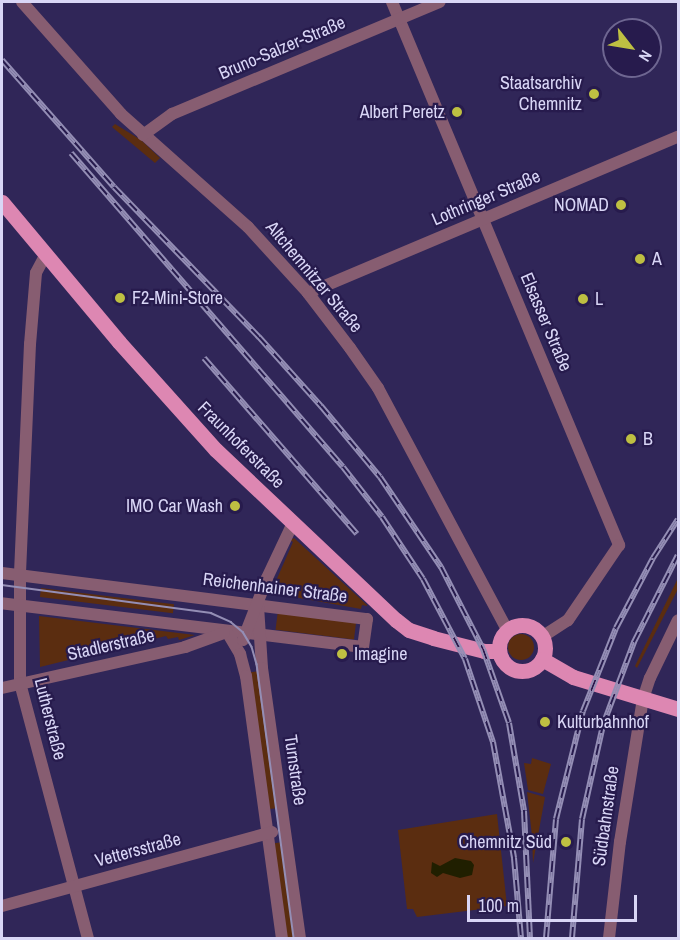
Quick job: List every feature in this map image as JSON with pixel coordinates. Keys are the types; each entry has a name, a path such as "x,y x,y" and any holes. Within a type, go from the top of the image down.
{"main road":[{"name":"Fraunhoferstraße","path":"2,202 184,416 293,523 409,630 484,651 499,651"},
{"path":"519,625 528,626 542,637 544,647 542,659 532,668 516,670 502,661 499,651 500,639 507,630 519,625"},
{"path":"542,659 573,677 678,709"}],"street":[{"name":"Altchemnitzer Straße","path":"22,2 77,67 143,135 248,227 308,293 378,388 507,630"},
{"name":"Elsasser Straße","path":"392,2 620,545 568,620 542,637"},
{"name":"Bruno-Salzer-Straße","path":"143,135 172,114 440,2"},
{"name":"Lothringer Straße","path":"308,293 678,137"},
{"name":"Lutherstraße","path":"46,254 36,273 34,297 20,575 20,683 88,939"},
{"name":"Turnstraße","path":"240,654 245,634 258,606 267,578 293,523"},
{"name":"Reichenhainer Straße","path":"2,573 367,619 363,647 2,603"},
{"name":"Turnstraße","path":"258,606 259,636 300,939"},
{"name":"Südbahnstraße","path":"609,939 631,766 643,699 650,678 678,620"},
{"name":"Turnstraße","path":"227,632 240,654 246,676 282,939"},
{"name":"Stadlerstraße","path":"2,687 84,671 185,647 227,632"},
{"name":"Vettersstraße","path":"2,906 285,829"}],"shaded area":[{"path":"115,124 141,140 160,158 155,163 112,127"},
{"path":"294,538 367,606 362,605 361,609 277,594 277,591 272,590 293,542 290,540"},
{"path":"678,578 678,589 637,668 635,666"},
{"path":"41,588 174,604 173,613 40,597"},
{"path":"278,610 356,620 354,639 276,630"},
{"path":"39,616 195,635 179,640 178,637 168,639 166,636 40,667"},
{"path":"521,634 530,638 534,647 530,656 521,660 512,656 508,647 512,638"},
{"path":"260,671 279,808 266,809 247,673"},
{"path":"532,758 551,764 543,794 528,790 524,763 531,764"},
{"path":"527,792 545,797 533,863 532,836"},
{"path":"497,814 507,906 417,917 413,909 407,909 398,830"},
{"path":"283,842 296,938 284,938 271,844"},
{"path":"455,858 471,861 474,865 472,875 460,878 443,873 437,877 431,873 432,862 440,866"}],"tram line":[{"path":"2,585 211,613 231,622 243,632 252,647 257,664 294,938"}],"railway":[{"path":"2,60 114,187 259,337 321,406 380,477 441,567 483,649 509,723 524,811 530,938"},
{"path":"71,153 343,467 382,517 423,579 465,659 493,742 514,858 521,938"},
{"path":"204,358 357,534"},
{"path":"546,938 556,819 583,711 616,628 653,558 678,519"},
{"path":"572,938 582,819 603,725 634,642 678,555"}],"place":[{"name":"Staatsarchiv Chemnitz","path":"594,94"},
{"name":"Albert Peretz","path":"457,112"},
{"name":"NOMAD","path":"621,205"},
{"name":"A","path":"640,259"},
{"name":"F2-Mini-Store","path":"120,298"},
{"name":"L","path":"583,299"},
{"name":"B","path":"631,439"},
{"name":"IMO Car Wash","path":"235,506"},
{"name":"Imagine","path":"342,654"},
{"name":"Kulturbahnhof","path":"545,722"},
{"name":"Chemnitz Süd","path":"566,842"}]}
